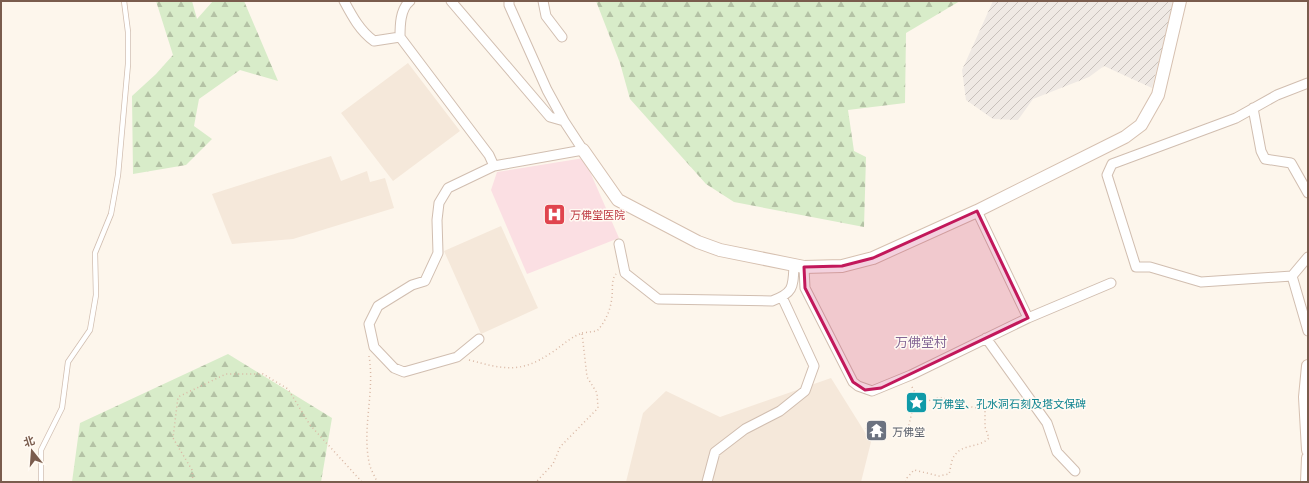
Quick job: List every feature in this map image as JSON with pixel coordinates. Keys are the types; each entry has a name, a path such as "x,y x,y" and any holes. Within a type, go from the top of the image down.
{"street":[{"path":"344,1 354,19 365,34 374,41 400,37"},
{"path":"451,1 550,117 564,121"},
{"path":"510,1 509,5 541,76 564,121 618,200 642,214 698,242 720,250 799,266 842,266 873,258 977,211 1125,137 1141,125 1151,111 1158,95 1180,1"},
{"path":"543,1 546,16 562,37"},
{"path":"408,2 400,22 400,37 489,155 494,166"},
{"path":"1308,83 1278,95 1236,118 1112,164 1107,175 1136,267 1150,267 1201,282 1292,276 1308,257"},
{"path":"1253,108 1261,151 1265,159 1290,163 1308,193"},
{"path":"479,339 457,357 404,372 394,368 374,347 369,324 378,306 412,285 425,281 438,253 437,220 439,203 448,188 494,166 583,150"},
{"path":"977,211 1028,318"},
{"path":"619,244 625,273 658,299 761,302 782,297 793,287 799,266"},
{"path":"799,266 805,288 853,382 858,386 872,391 907,377 1028,318 1111,283"},
{"path":"1292,276 1308,331"},
{"path":"707,482 714,452 745,430 780,411 805,390 814,366 782,297"},
{"path":"986,338 1047,424 1057,452 1075,471"},
{"path":"1308,366 1305,397 1308,450"},
{"path":"1307,482 1308,458"}],"lane":[{"path":"41,482 41,450 62,408 68,362 90,330 96,294 95,253 111,214 118,175 128,64 128,32 124,1"}],"path":[{"path":"457,357 484,364 516,369 534,364 569,338 582,333 597,331 603,325 609,312 613,278 616,273 625,273"},
{"path":"536,482 553,464 560,447 598,408 597,393 587,378 582,333"},
{"path":"374,347 369,354 371,372 367,440 369,463 378,482"},
{"path":"193,482 192,470 173,438 178,397 226,374 263,374 288,389 310,425 362,482"},
{"path":"907,377 921,404"},
{"path":"906,437 912,412 921,404 936,398 944,397 963,405 985,409 985,427 989,438 983,444 961,449 954,455 949,474 939,476 914,470 907,478 906,482"}],"highlighted area":[{"path":"977,211 1028,318 881,388 865,390 853,382 805,288 804,267 842,266 873,258"}],"shaded area":[{"path":"993,1 1174,1 1152,88 1104,66 1089,77 1033,99 1018,120 993,119 966,100 962,70"},
{"path":"408,63 460,131 393,181 341,113"},
{"path":"331,156 341,181 367,171 370,182 385,178 394,208 293,239 232,244 212,194"},
{"name":"万佛堂医院","path":"584,158 619,238 527,274 491,190 497,172"},
{"path":"501,226 538,308 481,334 444,251"},
{"path":"831,378 871,442 861,482 626,482 643,413 666,391 720,417"}],"green space":[{"path":"156,1 192,1 197,19 213,1 244,1 278,81 240,70 199,99 194,126 212,139 186,165 133,174 132,96 156,74 173,55"},
{"path":"596,1 960,1 906,33 905,103 848,110 854,151 866,157 864,227 734,202 706,184 630,99 620,63"},
{"path":"228,354 332,418 321,482 72,482 80,423"}],"building":[{"name":"万佛堂","path":"868,424 886,434 883,439 866,429"}],"place":[{"name":"万佛堂医院","path":"555,214"},
{"name":"万佛堂、孔水洞石刻及塔文保碑","path":"916,403"},
{"name":"万佛堂","path":"876,431"}],"district":[{"name":"万佛堂村","path":"921,342"}]}
